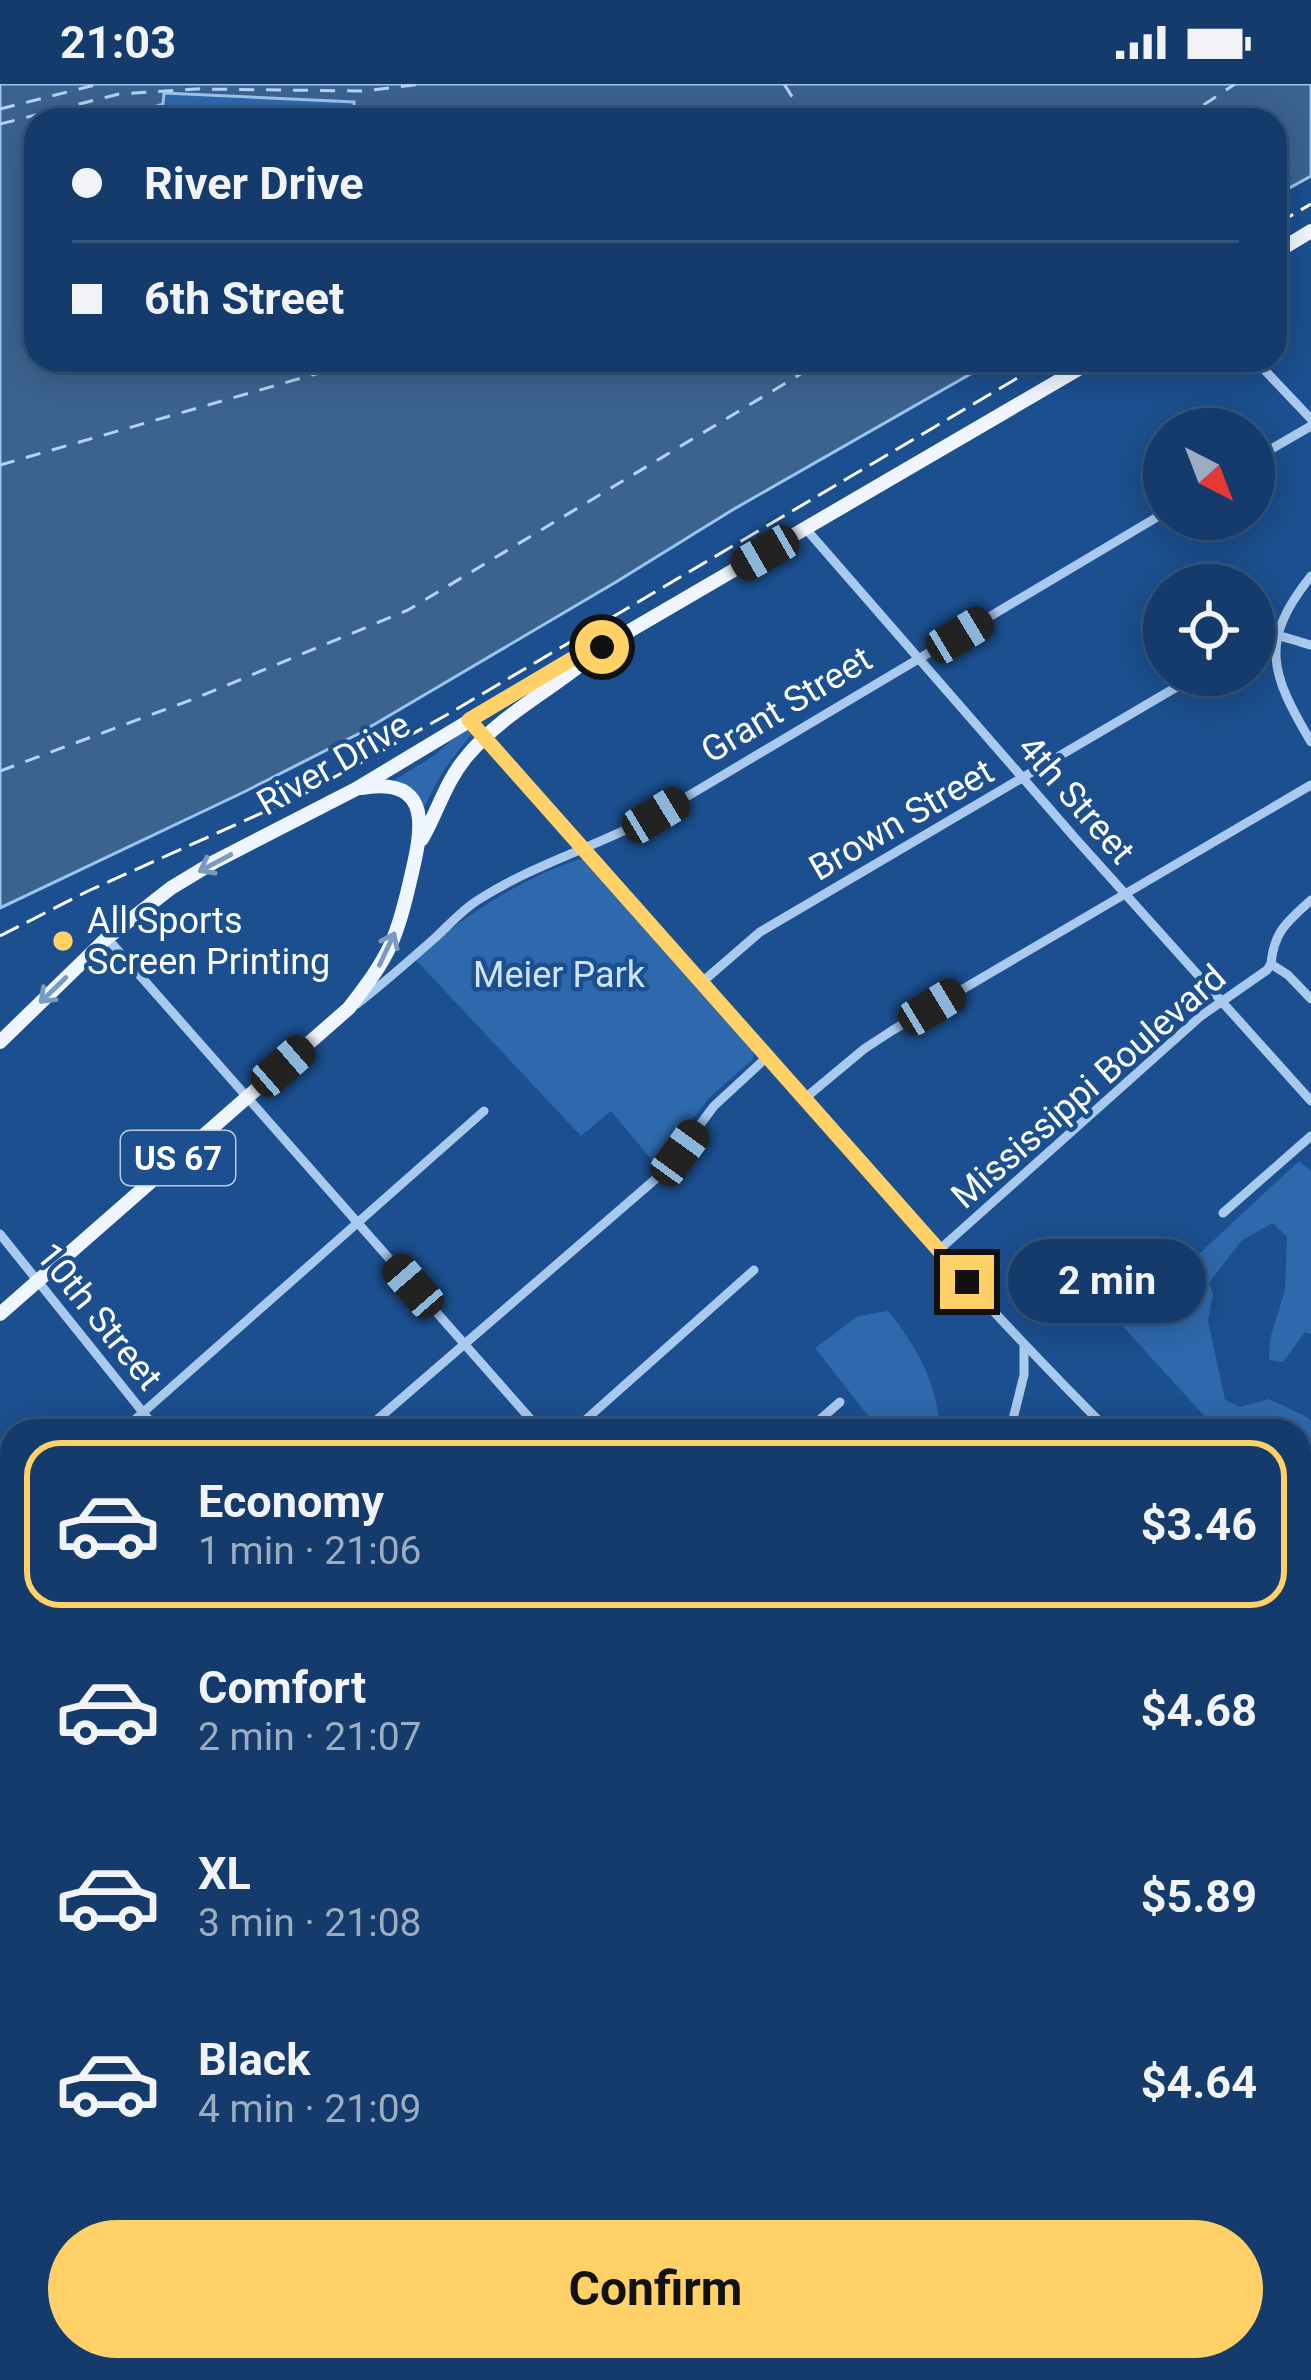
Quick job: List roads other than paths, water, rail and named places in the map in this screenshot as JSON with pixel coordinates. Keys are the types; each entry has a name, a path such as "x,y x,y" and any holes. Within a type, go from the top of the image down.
{"main road":[{"name":"River Drive","path":"107,938 171,888 214,862 356,789 572,659 602,647 1074,372"},
{"name":"US 67","path":"319,1034 350,1008 391,944 419,843 465,758 484,737 602,647"},
{"path":"356,789 392,786 410,796 421,819 419,843"},
{"name":"US 67","path":"0,1042 107,938"},
{"name":"Grant Street","path":"0,1314 319,1034"}],"street":[{"path":"1266,372 1311,423 1275,446"},
{"name":"Grant Street","path":"319,1034 479,899 656,815 1143,526"},
{"name":"4th Street","path":"806,529 1311,1101"},
{"path":"1311,576 1286,612 1275,644 1286,699 1311,742"},
{"path":"1277,634 1311,645"},
{"name":"Brown Street","path":"701,983 760,932 1162,696"},
{"path":"469,720 1024,1345 1097,1419"},
{"path":"804,1099 893,1030 1311,785"},
{"path":"1311,900 1273,943 1271,964 1311,999"},
{"path":"107,938 531,1419"},
{"name":"Mississippi Boulevard","path":"939,1250 1201,1016 1271,964"},
{"path":"378,1419 666,1170 714,1106 767,1057"},
{"path":"136,1419 484,1111"},
{"path":"1223,1213 1310,1137"},
{"name":"10th Street","path":"0,1234 148,1419"},
{"path":"587,1419 754,1270"},
{"path":"1013,1419 1024,1375 1024,1345"},
{"path":"821,1419 840,1402"}],"railway":[{"path":"1287,218 1311,204"},
{"path":"0,936 304,794 1028,372"}],"place":[{"name":"All Sports Screen Printing","path":"63,941"}],"park label":[{"name":"Meier Park","path":"559,974"}]}
